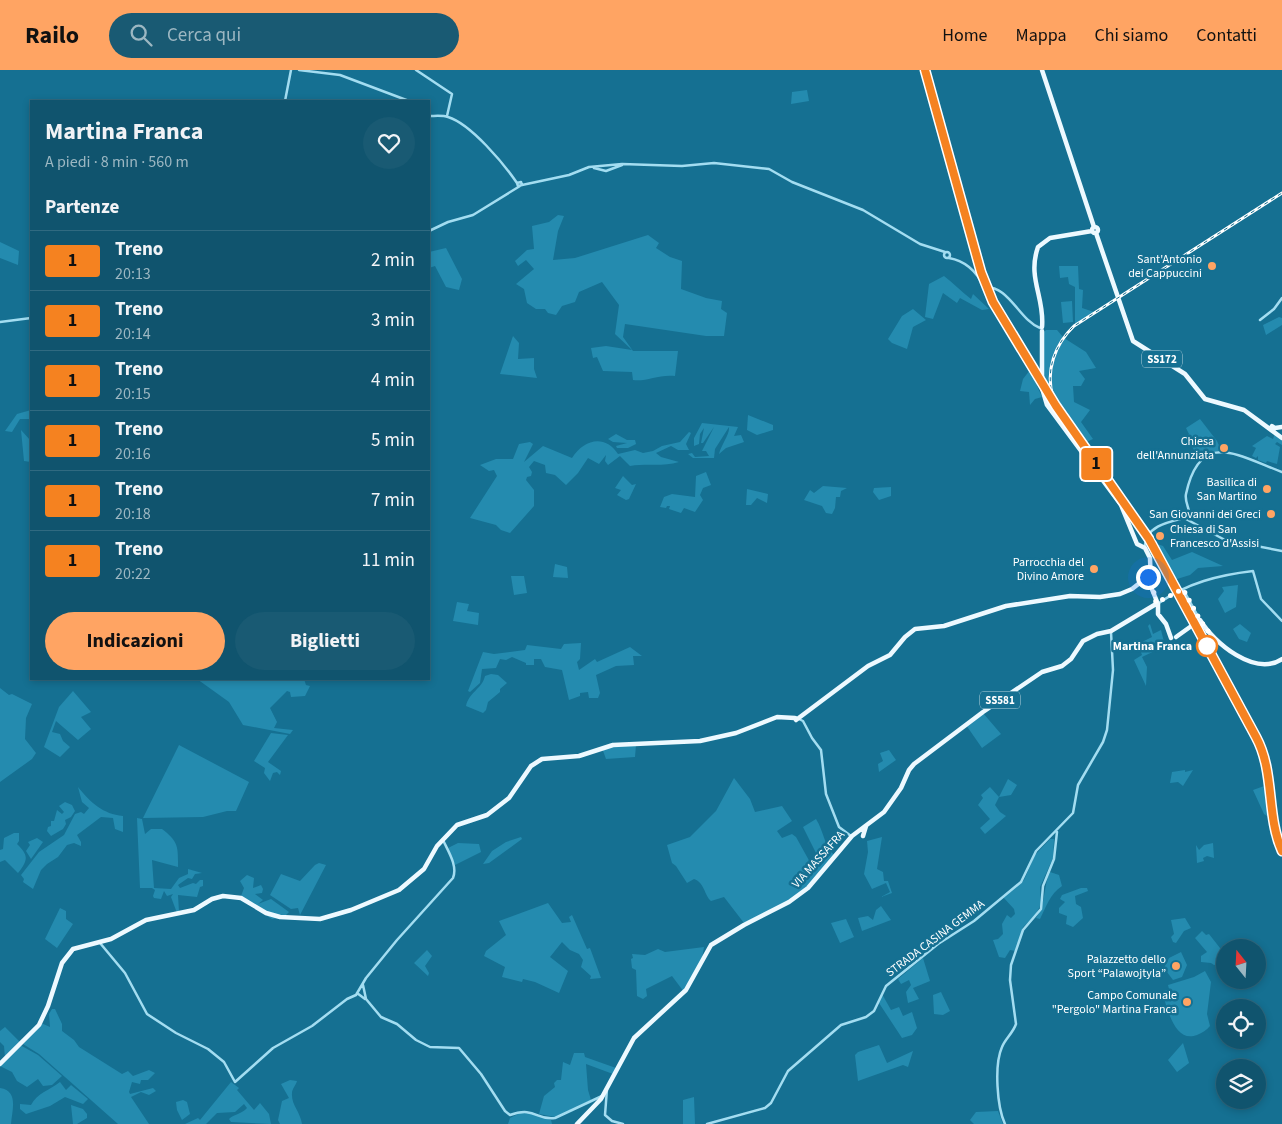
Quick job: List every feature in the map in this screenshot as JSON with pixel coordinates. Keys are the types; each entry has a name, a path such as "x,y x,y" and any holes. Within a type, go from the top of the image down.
{"main road":[{"name":"SS172","path":"1042,70 1094,230 1133,340 1185,374 1205,399 1244,410 1282,438"},
{"path":"1094,230 1050,238 1038,247 1034,283 1043,316 1041,329 1042,388 1047,405 1121,505 1137,544 1145,548 1150,558 1152,571 1149,579 1157,604 1158,614 1166,624 1171,638 1198,621 1213,638 1252,663 1267,665 1282,659"},
{"path":"1264,423 1268,422 1275,428 1282,427"},
{"path":"0,1064 39,1025 48,1006 62,963 73,949 100,943 141,922 194,910 212,899 224,896 241,898 266,914 280,917 315,919 342,913 399,890 427,866 437,846 457,825 487,815 509,798 531,766 542,759 579,756 613,745 700,741 736,733 777,717 797,718 830,696 868,666 890,655 908,634 917,628 942,626 1006,606 1070,596 1100,597 1127,593 1149,579"},
{"name":"SS581","path":"1110,631 1157,604"},
{"name":"VIA MASSAFRA","path":"602,1100 634,1038 686,990 711,945 799,896 854,834 862,832 867,825 889,806 914,764 983,712 1042,672 1062,666 1070,659 1083,641 1097,634 1110,631"},
{"path":"577,1124 602,1100"}],"street":[{"path":"285,100 291,70"},
{"path":"299,70 340,75 407,100"},
{"path":"416,70 452,94 447,116"},
{"path":"430,116 447,116 475,136 512,178 516,184 515,190"},
{"path":"430,231 448,222 473,215 515,190 520,184 569,175 588,167 628,164 682,166 714,163 769,169 792,182 863,210 920,244 940,251 978,273 984,286 993,288 1006,296 1023,315 1041,329"},
{"path":"512,178 520,184"},
{"path":"1260,320 1282,298"},
{"path":"0,322 30,318"},
{"path":"1188,519 1190,514 1185,499 1192,470 1204,457 1222,451 1282,472"},
{"path":"1145,548 1146,536 1151,530 1188,519 1225,540 1282,552"},
{"path":"1198,621 1183,589 1213,578 1253,572 1261,599 1282,620"},
{"name":"SS581","path":"1157,604 1183,589"},
{"path":"1005,1124 999,1111 998,1072 1001,1048 1016,1024 1010,980 1011,965 1024,930 1041,909 1042,886 1054,859 1053,837 1073,813 1080,780 1106,735 1113,670 1110,631"},
{"path":"797,718 804,721 812,738 821,750 826,794 839,827 854,834"},
{"name":"STRADA CASINA GEMMA","path":"706,1124 764,1108 771,1103 788,1071 841,1025 870,1014 877,1008 882,990 886,986 938,944 976,919 1021,882 1036,851 1053,837"},
{"path":"100,943 125,972 148,1014 176,1033 208,1049 224,1062 234,1082 273,1048 312,1026 357,993 397,940 453,878 456,872 443,840"},
{"path":"363,984 364,994 377,1015 397,1024 422,1043 430,1046 459,1048 481,1074 505,1111 510,1115 528,1111 550,1119 591,1101 602,1100"},
{"path":"357,993 368,1002"},
{"path":"591,1101 602,1100"},
{"path":"602,1100 605,1115 610,1121 622,1124"}],"shaded area":[{"path":"807,90 809,101 791,104 792,92"},
{"path":"558,215 564,216 558,231 553,260 575,258 648,235 659,243 656,248 670,257 682,261 681,289 706,298 722,301 721,309 727,313 724,336 706,336 625,324 623,337 633,351 678,351 675,376 633,380 632,372 603,371 597,357 593,358 591,348 606,346 632,350 615,334 619,305 602,282 579,292 575,302 562,306 556,315 548,313 545,309 536,309 527,303 524,289 516,284 534,269 526,260 518,266 515,261 527,250 534,249 532,226 549,222"},
{"path":"0,242 19,251 18,265 0,258"},
{"path":"446,248 462,279 459,290 446,287 435,266 430,268 430,252"},
{"path":"1059,266 1078,266 1079,289 1083,290 1082,308 1094,312 1075,325 1075,287 1069,284 1068,277 1060,278"},
{"path":"944,276 971,299 973,294 989,309 982,310 960,298 957,303 943,293 933,319 925,317 929,284"},
{"path":"1072,301 1073,322 1063,323 1061,302"},
{"path":"913,309 926,320 913,327 907,349 892,343 888,339 902,316"},
{"path":"1279,317 1282,318 1282,325 1266,335 1263,325"},
{"path":"1046,330 1057,330 1063,337 1052,362 1064,338 1086,352 1096,368 1079,371 1085,379 1081,386 1073,386 1074,402 1090,410 1081,422 1093,439 1082,444 1069,419 1068,413 1058,400 1054,400 1055,404 1044,385 1044,332"},
{"path":"513,336 519,343 518,359 534,358 534,369 537,378 500,374"},
{"path":"1030,370 1042,397 1035,399 1030,405 1029,392 1020,391 1023,379"},
{"path":"30,410 30,419 20,419 12,432 5,431 17,414"},
{"path":"748,415 773,425 773,430 757,435 747,430"},
{"path":"1200,419 1217,441 1221,450 1198,457 1186,436 1189,434 1186,428"},
{"path":"702,423 738,427 734,436 741,435 744,442 726,448 719,454 729,427 715,449 714,458 693,458 688,454 692,453 695,457 709,456 706,451 702,451 714,427 703,443 701,443 704,428 700,434 699,444 694,446 694,438"},
{"path":"21,430 30,440 30,462 24,461"},
{"path":"689,432 691,433 686,444 689,450 678,450 671,446 656,453 661,457 679,462 630,466 620,456 608,465 605,461 606,455 599,464 588,458 578,473 566,485 555,475 546,473 545,465 534,461 529,467 532,472 531,476 527,477 526,480 534,490 534,506 510,533 501,530 496,525 470,518 497,476 494,470 489,471 480,465 496,459 513,459 519,444 530,442 533,444 524,462 543,446 572,458 582,447 595,441 607,444 618,454 635,450 643,453 680,442"},
{"path":"1275,433 1282,439 1282,445 1277,442 1275,444 1280,447 1277,464 1267,461 1266,463 1258,460 1258,456 1256,458 1252,456 1256,448 1252,446 1267,436 1273,439"},
{"path":"616,434 627,440 635,440 636,444 628,448 617,448 616,446 627,443 613,442 608,439"},
{"path":"706,472 711,485 703,488 700,495 703,500 695,512 684,508 681,513 669,509 670,506 666,508 660,507 664,497 672,494 695,497 696,476"},
{"path":"623,476 632,485 636,484 629,499 626,500 617,495 621,490 615,488"},
{"path":"823,486 847,488 841,491 840,497 836,497 835,508 832,514 826,513 822,506 804,500 810,490 814,493"},
{"path":"891,487 891,496 879,500 873,492 874,488"},
{"path":"747,489 768,494 767,503 757,498 751,505 746,505"},
{"path":"1157,544 1163,546 1172,560 1192,552 1223,566 1198,568 1190,575 1177,579 1174,585 1153,546"},
{"path":"555,564 567,567 568,578 553,577"},
{"path":"511,576 524,576 527,593 514,595"},
{"path":"1238,585 1236,607 1225,613 1218,599 1224,591 1222,587"},
{"path":"457,602 469,604 467,611 479,613 478,625 453,621"},
{"path":"1150,624 1153,634 1161,630 1165,646 1142,657 1147,667 1146,686 1134,660 1142,655 1138,644 1152,637 1148,626"},
{"path":"1240,624 1251,633 1247,642 1239,639 1233,629"},
{"path":"581,643 580,659 577,662 579,670 595,659 597,662 630,647 642,656 633,656 634,665 616,666 596,675 600,693 598,698 589,698 588,692 580,693 580,696 569,700 562,670 545,667 541,659 534,659 534,665 526,665 526,663 512,657 506,660 500,659 496,668 482,669 480,683 470,692 468,691 483,652 494,654 525,650 527,645 561,649 564,644"},
{"path":"491,674 498,675 507,683 488,702 483,713 466,706 485,676"},
{"path":"198,680 304,680 306,685 310,686 305,696 291,697 290,692 287,691 270,708 277,722 274,728 293,730 290,734 243,725 229,702"},
{"path":"0,688 9,695 12,694 32,704 26,718 25,739 36,753 32,759 0,782"},
{"path":"73,691 91,712 81,717 91,729 78,740 56,721 52,732 60,734 63,741 70,747 60,757 44,747 59,707"},
{"path":"983,713 1001,734 982,748 966,725"},
{"path":"271,733 288,735 268,762 281,771 280,775 277,772 273,773 270,781 264,773 265,768 254,761"},
{"path":"179,745 249,782 236,811 227,811 203,817 143,818"},
{"path":"636,745 635,757 606,759 602,748"},
{"path":"889,750 896,760 879,772 878,764 883,761 880,753"},
{"path":"1185,770 1185,772 1193,770 1183,786 1178,782 1170,783 1172,772"},
{"path":"734,778 750,799 755,812 782,806 792,821 777,831 782,838 792,834 796,837 811,864 816,861 817,855 803,827 816,819 828,847 834,855 812,882 789,901 744,923 724,897 711,901 698,881 694,879 687,883 672,863 667,845 690,837 716,811"},
{"path":"1008,779 1017,785 1011,795 999,797"},
{"path":"1267,785 1271,818 1264,814 1253,790"},
{"path":"78,787 98,807 109,813 123,816 123,832 115,829 113,818 101,817 77,835 81,846 74,843 67,845 58,857 41,870 33,889 23,882 24,879 21,875 39,852 64,835 75,814 81,812 84,814 89,808 82,802"},
{"path":"990,787 999,797 995,805 1006,816 985,834 980,828 990,819 978,805 983,798 981,795"},
{"path":"65,802 72,805 75,811 71,817 65,820 66,824 63,829 51,836 47,831 48,827 51,826 51,821 54,821 57,810 62,814 64,812 59,806"},
{"path":"137,818 142,819 145,834 151,829 162,829 175,841 176,845 178,867 152,860 154,888 171,889 179,878 188,874 188,869 202,873 195,874 192,879 188,878 178,885 180,888 203,880 203,886 200,887 197,897 178,895 179,912 177,913 171,897 173,894 167,896 164,891 161,899 154,898 155,890 152,888 140,888"},
{"path":"14,833 19,833 17,844 26,857 18,873 5,860 0,862 0,850 3,849 4,838"},
{"path":"521,837 522,839 489,863 483,864 492,851 506,842"},
{"path":"882,837 877,869 883,872 884,881 888,881 892,893 881,897 890,892 886,883 872,889 864,874 868,852 867,841"},
{"path":"37,838 43,842 31,859 26,851 30,845 28,842"},
{"path":"1050,839 1054,839 1053,858 1040,887 1041,904 1035,916 1023,927 1016,951 1010,950 1005,958 999,957 993,940 998,939 1003,934 1002,924 1007,915 1011,918 1015,914 1014,909 1003,897 1024,880 1035,855"},
{"path":"458,843 479,844 481,852 455,865 448,848"},
{"path":"1213,843 1214,858 1207,856 1203,858 1204,861 1197,863 1196,845 1199,850 1204,845"},
{"path":"319,863 326,865 300,915 298,908 291,909 270,895 281,874 300,881"},
{"path":"1050,872 1059,875 1062,886 1051,897 1040,919 1036,918 1043,902"},
{"path":"247,875 254,878 253,888 261,885 263,889 262,893 255,894 263,900 258,904 271,899 289,912 284,917 272,919 240,899 244,888 240,881"},
{"path":"1081,888 1087,888 1088,891 1075,896 1076,904 1081,907 1083,918 1073,927 1066,924 1067,916 1059,913 1059,908 1065,902 1060,899 1062,895"},
{"path":"548,903 562,923 571,922 569,917 572,915 587,949 590,948 601,978 590,979 591,976 581,967 583,960 579,954 570,950 562,942 550,957 568,971 559,993 535,982 523,979 522,982 502,977 505,967 484,956 486,951 506,935 499,921"},
{"path":"881,906 891,920 862,931 858,918 868,916 873,920 876,910"},
{"path":"60,908 66,911 66,919 73,924 57,948 45,939"},
{"path":"1185,918 1191,928 1184,931 1176,943 1173,942 1171,937 1174,934 1171,920"},
{"path":"846,919 854,937 840,943 831,923"},
{"path":"1202,931 1206,935 1209,934 1216,943 1216,965 1201,962 1201,956 1207,952 1195,938"},
{"path":"704,947 701,964 684,992 672,976 646,989 647,996 643,999 637,996 636,970 632,968 632,954 645,955 658,949 665,952"},
{"path":"427,950 432,956 425,966 429,973 428,976 414,963"},
{"name":"Palazzetto dello Sport “Palawojtyla”","path":"1181,952 1187,965 1182,977 1173,980 1164,968 1169,958"},
{"path":"923,958 930,981 913,988 919,999 908,1003 906,992 911,985 909,980 901,984 898,979"},
{"name":"Campo Comunale \"Pergolo\" Martina Franca","path":"1205,971 1211,982 1207,1014 1210,1026 1197,1035 1189,1036 1177,1029 1169,1014 1162,992 1169,989 1168,985 1194,977"},
{"path":"941,992 950,1011 943,1015 934,1014 933,995"},
{"path":"882,994 891,1010 899,1007 903,1016 912,1012 917,1028 912,1035 902,1038 879,1003"},
{"path":"52,1009 55,1009 62,1024 62,1031 74,1040 79,1047 122,1074 128,1071 133,1076 149,1070 155,1073 148,1080 141,1080 140,1084 132,1082 129,1092 130,1094 153,1088 156,1091 149,1095 141,1092 131,1097 149,1124 118,1124 39,1054 23,1044 41,1023 50,1027 49,1014"},
{"path":"5,1027 20,1042 5,1058 4,1046 0,1042 0,1031"},
{"path":"1183,1043 1189,1063 1177,1072 1168,1060"},
{"path":"20,1045 38,1055 62,1076 52,1085 43,1086 38,1079 27,1087 17,1081 12,1072 0,1066"},
{"path":"879,1045 887,1063 913,1051 908,1067 903,1065 858,1081 855,1055 858,1052"},
{"path":"574,1053 584,1053 585,1057 616,1068 613,1074 586,1064 588,1090 591,1100 555,1117 539,1114 544,1096 555,1087 554,1083 557,1080 561,1080 563,1062 570,1065"},
{"path":"290,1080 297,1081 292,1097 302,1124 280,1124 278,1120 282,1101 289,1098 281,1084"},
{"path":"60,1082 66,1090 71,1085 88,1099 83,1104 65,1097 50,1106 26,1114 20,1109 20,1104 31,1105 40,1095"},
{"path":"231,1082 239,1088 237,1090 254,1110 260,1103 269,1114 271,1124 231,1122 229,1119 247,1108 244,1104 235,1112 217,1113 206,1124 185,1124 198,1118 200,1120"},
{"path":"0,1088 10,1093 12,1097 11,1124 0,1124"},
{"path":"694,1097 695,1124 683,1124 683,1100"},
{"path":"183,1100 187,1102 190,1114 182,1120 177,1110 176,1102"},
{"path":"71,1105 83,1109 87,1114 87,1118 77,1124 73,1124"},
{"path":"998,1111 1003,1124 974,1124 970,1120 976,1112"},
{"path":"522,1112 529,1112 551,1120 552,1124 508,1124 510,1118"}],"railway":[{"path":"925,70 981,272 996,307 1044,388 1143,530"},
{"path":"1053,397 1050,377 1053,358 1067,333 1074,326 1282,193"},
{"path":"1153,546 1261,745 1273,826 1282,851"}],"train":[{"name":"1","path":"925,70 981,272 989,294 1001,317 1056,406 1149,539 1261,745 1264,754 1273,826 1282,851"}],"place":[{"name":"Sant'Antonio dei Cappuccini","path":"1212,266"},
{"name":"Chiesa dell'Annunziata","path":"1224,448"},
{"name":"Basilica di San Martino","path":"1267,489"},
{"name":"San Giovanni dei Greci","path":"1271,514"},
{"name":"Chiesa di San Francesco d'Assisi","path":"1160,536"},
{"name":"Parrocchia del Divino Amore","path":"1094,569"},
{"name":"Martina Franca","path":"1207,646"},
{"name":"Palazzetto dello Sport “Palawojtyla”","path":"1176,966"},
{"name":"Campo Comunale \"Pergolo\" Martina Franca","path":"1187,1002"}],"route":[{"path":"1148,577 1151,578 1151,587 1158,604 1183,589 1200,620 1213,638 1207,646"}]}
